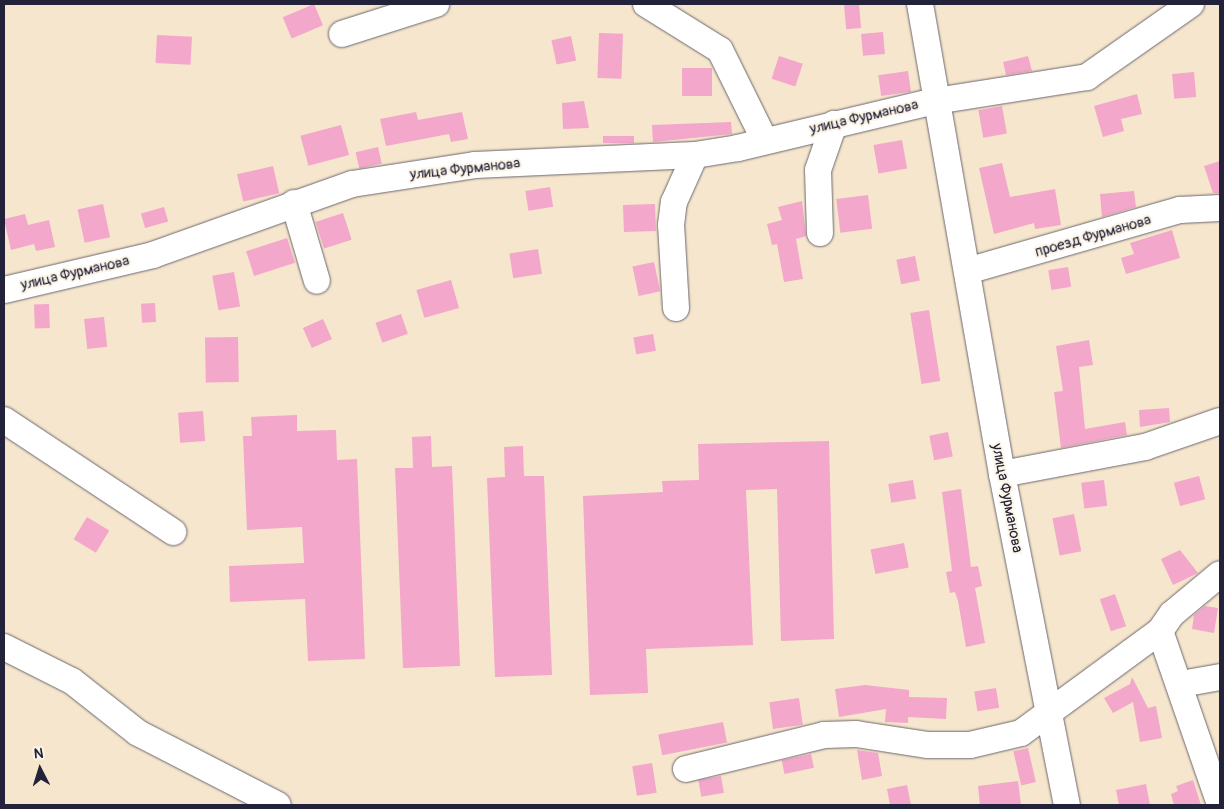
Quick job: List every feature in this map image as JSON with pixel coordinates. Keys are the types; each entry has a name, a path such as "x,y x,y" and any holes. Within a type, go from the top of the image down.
{"street":[{"path":"342,34 436,4"},
{"path":"646,4 720,50 764,139"},
{"name":"улица Фурманова","path":"920,4 1002,474 1067,805"},
{"path":"936,100 1087,77 1191,4"},
{"name":"улица Фурманова","path":"4,290 153,255 294,203 352,184 475,165 695,155 936,100"},
{"path":"820,233 818,170 834,124"},
{"path":"676,308 671,225 674,202 695,155"},
{"path":"294,203 317,281"},
{"name":"проезд Фурманова","path":"967,271 1180,210 1220,208"},
{"path":"4,420 173,532"},
{"path":"1002,474 1145,447 1220,421"},
{"path":"686,769 824,735 856,734 928,745 970,745 1022,733 1048,710 1160,631 1172,614 1220,574"},
{"path":"1160,631 1181,684 1220,804"},
{"path":"4,647 72,681 138,733 278,805"},
{"path":"1181,684 1220,677"}],"building":[{"path":"314,4 323,25 292,38 283,17"},
{"path":"859,4 861,28 846,29 844,5"},
{"path":"883,32 885,54 863,56 861,34"},
{"path":"599,33 623,34 621,79 597,78"},
{"path":"157,35 192,37 190,65 156,63"},
{"path":"571,36 576,60 557,65 551,40"},
{"path":"779,56 803,64 795,87 772,79"},
{"path":"1028,56 1032,71 1006,75 1003,62"},
{"path":"682,68 712,68 712,96 682,96"},
{"path":"908,71 911,92 881,96 878,75"},
{"path":"1194,72 1196,97 1174,99 1172,74"},
{"path":"1137,94 1142,114 1121,119 1124,131 1103,137 1094,106"},
{"path":"584,101 589,128 563,129 562,103"},
{"path":"1002,106 1007,134 983,138 978,110"},
{"path":"416,112 418,120 462,112 468,139 451,142 449,134 386,146 380,119"},
{"path":"731,122 732,134 653,142 652,125"},
{"path":"341,125 349,155 308,166 300,136"},
{"path":"603,136 634,136 634,143 603,143"},
{"path":"902,140 907,169 878,174 873,145"},
{"path":"378,147 382,164 359,169 356,152"},
{"path":"1220,161 1220,193 1213,193 1204,166"},
{"path":"1002,163 1010,197 1055,189 1061,225 1035,229 1034,223 994,234 979,168"},
{"path":"273,166 279,193 243,202 237,174"},
{"path":"550,187 553,207 528,211 525,191"},
{"path":"1134,191 1136,207 1102,217 1100,194"},
{"path":"868,195 872,229 840,233 836,199"},
{"path":"802,201 806,236 796,239 803,279 784,282 777,244 772,245 767,224 782,220 778,207"},
{"path":"103,204 110,237 85,243 78,209"},
{"path":"655,204 656,231 624,232 623,205"},
{"path":"164,207 168,221 145,228 141,214"},
{"path":"343,213 352,240 324,249 315,222"},
{"path":"25,214 28,225 49,220 55,247 36,251 34,244 11,250 4,219"},
{"path":"1172,230 1180,258 1126,274 1121,258 1134,254 1130,243"},
{"path":"287,238 295,263 254,276 246,251"},
{"path":"538,249 542,274 513,278 509,254"},
{"path":"915,256 920,281 901,284 896,260"},
{"path":"654,262 660,291 639,296 632,267"},
{"path":"1068,267 1071,287 1051,290 1048,270"},
{"path":"234,272 240,306 218,310 212,276"},
{"path":"451,280 459,308 424,318 416,290"},
{"path":"155,303 156,322 142,323 141,304"},
{"path":"49,304 50,328 35,329 34,305"},
{"path":"929,310 940,381 921,384 910,313"},
{"path":"401,314 408,334 382,343 375,323"},
{"path":"104,317 107,347 87,349 84,319"},
{"path":"323,319 332,339 312,348 303,328"},
{"path":"653,334 656,351 636,354 633,337"},
{"path":"238,337 239,382 206,383 205,338"},
{"path":"1089,340 1093,365 1079,367 1085,429 1125,422 1127,435 1061,448 1054,392 1063,391 1056,346"},
{"path":"1169,408 1170,422 1140,427 1139,410"},
{"path":"203,411 205,441 180,443 178,413"},
{"path":"297,415 297,431 336,430 337,460 357,459 365,659 308,661 305,599 230,602 229,566 304,563 302,527 247,530 243,436 252,436 251,417"},
{"path":"948,432 953,457 934,460 929,436"},
{"path":"431,436 432,467 452,466 460,666 403,668 395,468 413,468 412,437"},
{"path":"829,441 834,639 781,641 777,489 746,490 753,645 646,649 648,693 590,695 583,496 663,492 662,481 699,480 698,444"},
{"path":"523,446 524,476 544,476 552,675 495,677 487,478 505,477 504,447"},
{"path":"1199,476 1205,499 1180,506 1174,483"},
{"path":"913,480 916,499 891,503 888,484"},
{"path":"1104,480 1107,506 1084,509 1081,483"},
{"path":"961,489 971,567 978,566 982,586 975,588 985,643 966,647 958,601 955,592 950,593 946,572 952,571 942,492"},
{"path":"1074,514 1081,551 1060,555 1052,518"},
{"path":"87,517 109,530 96,553 74,539"},
{"path":"904,543 909,568 875,574 871,549"},
{"path":"1180,550 1198,573 1173,585 1161,559"},
{"path":"1115,594 1126,626 1111,631 1100,599"},
{"path":"1205,606 1218,608 1214,633 1192,629 1194,615"},
{"path":"1132,677 1148,708 1156,706 1162,738 1140,742 1133,702 1113,713 1104,698 1130,684"},
{"path":"865,685 909,690 909,697 947,698 946,719 908,717 908,723 885,722 886,709 839,717 835,689"},
{"path":"996,688 999,708 977,711 974,691"},
{"path":"799,698 803,725 773,729 769,702"},
{"path":"723,722 727,743 662,755 658,735"},
{"path":"1028,748 1036,782 1021,785 1013,751"},
{"path":"857,750 878,753 882,776 862,780"},
{"path":"811,754 814,768 785,774 782,760"},
{"path":"652,763 657,793 637,796 632,766"},
{"path":"721,776 724,793 701,797 698,780"},
{"path":"1193,780 1201,805 1174,805 1171,794 1178,791 1176,786"},
{"path":"1018,781 1021,805 980,805 978,786"},
{"path":"1146,784 1150,805 1119,805 1116,790"},
{"path":"907,785 911,805 890,805 887,789"}]}
